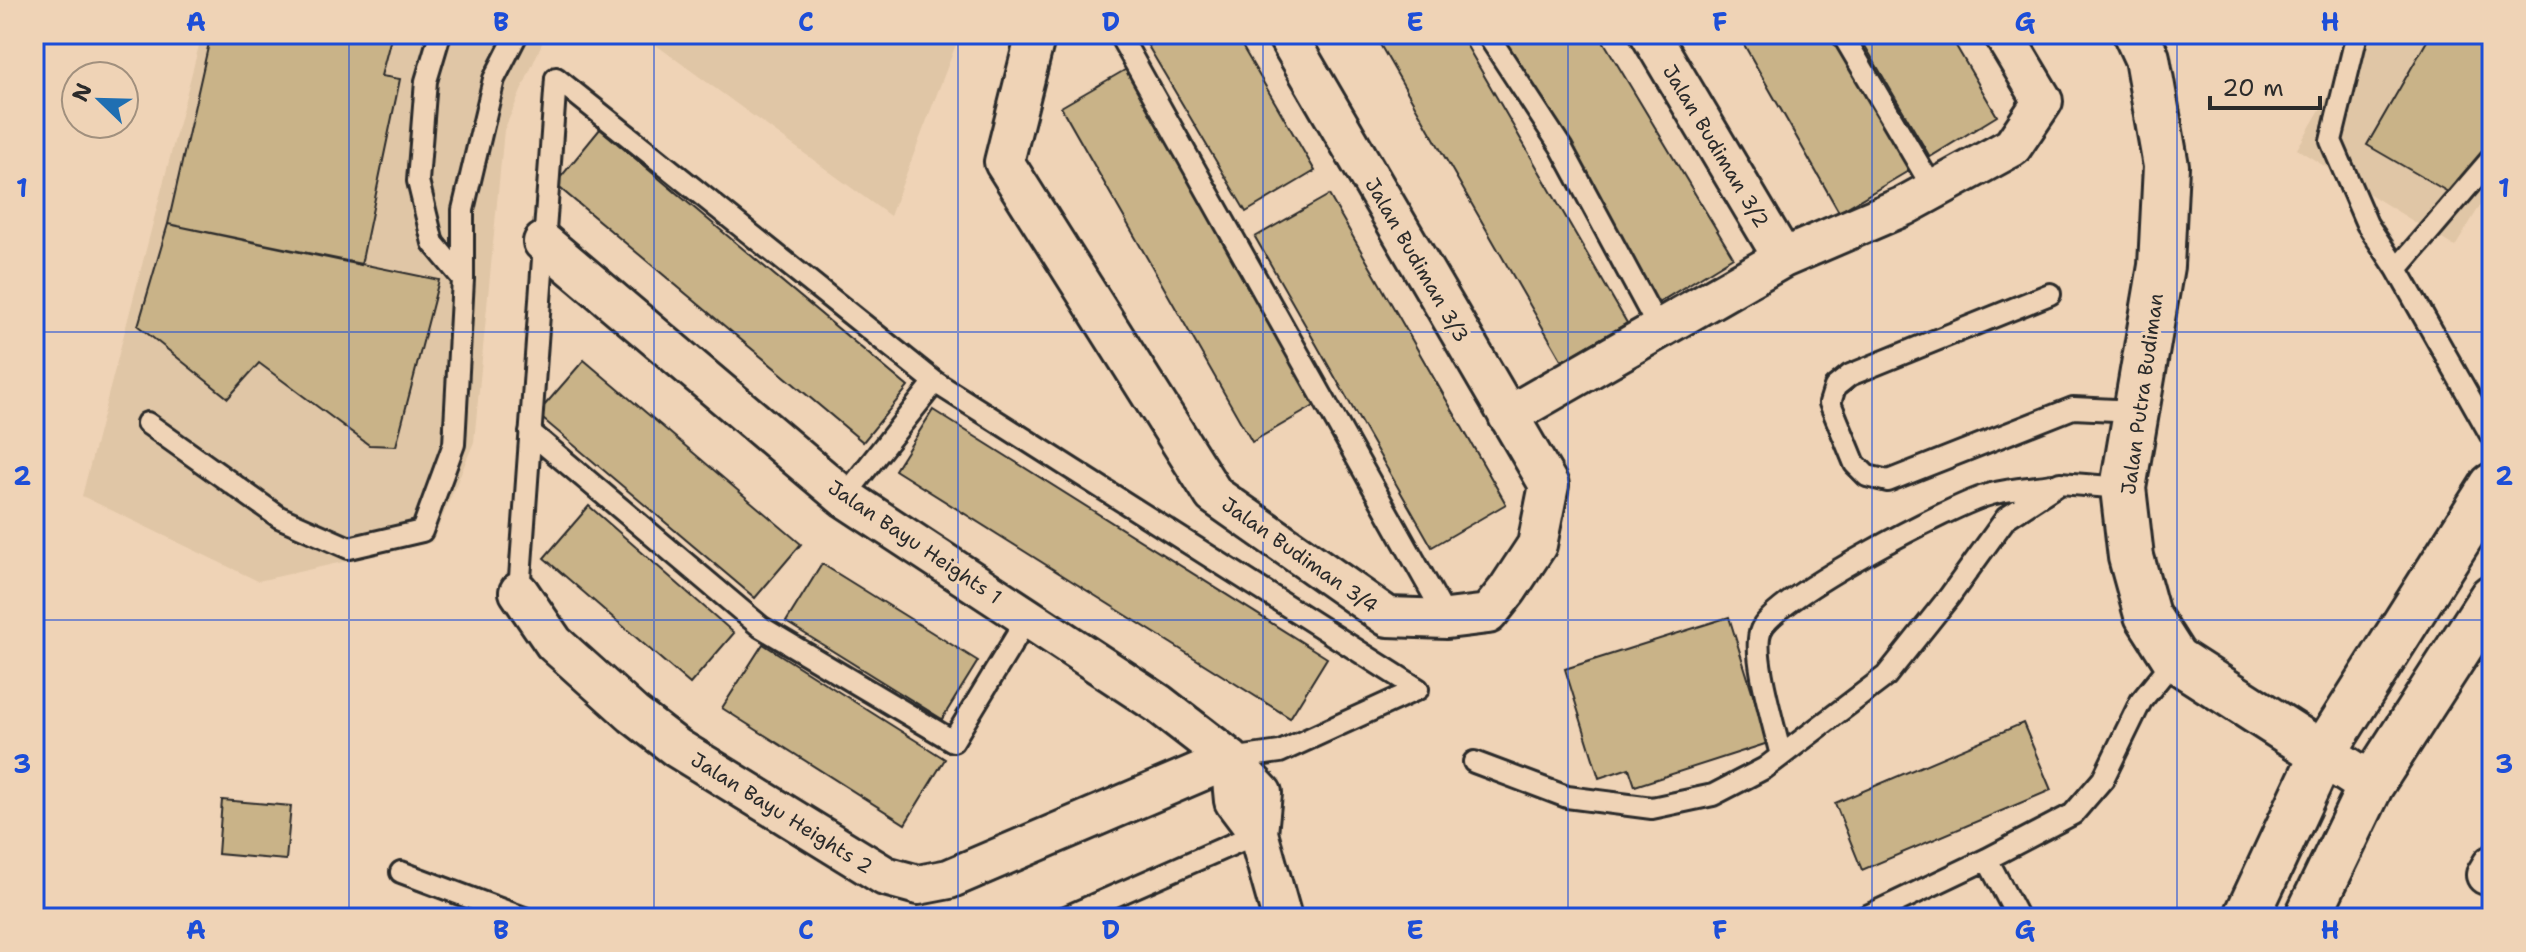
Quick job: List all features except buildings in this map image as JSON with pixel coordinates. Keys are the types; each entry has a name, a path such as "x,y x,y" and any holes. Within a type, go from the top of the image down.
{"street":[{"name":"Jalan Budiman 3/4","path":"1036,34 1004,162 1214,495 1388,617 1447,619 1488,614 1508,589 1537,545 1549,485"},
{"name":"Jalan Budiman 3/3","path":"1286,34 1549,485"},
{"name":"Jalan Budiman 3/2","path":"1650,34 1783,258"},
{"path":"1508,416 1783,258 1904,206 2012,147 2043,101 2003,34"},
{"name":"Jalan Putra Budiman","path":"2136,34 2147,58 2166,166 2161,266 2123,488 2131,557 2147,615 2175,659 2371,785"},
{"name":"Jalan Bayu Heights 1","path":"543,242 844,497 1159,704 1230,759 1262,793 1258,833"},
{"path":"2246,918 2322,755 2492,486"},
{"name":"Jalan Bayu Heights 2","path":"519,592 554,643 633,714 677,748 885,876 918,885 949,879 1230,759"},
{"path":"2307,918 2371,785 2492,597"},
{"path":"1258,833 1282,918"}],"lane":[{"path":"440,34 426,81 418,181 433,243 463,279"},
{"path":"147,423 279,517 349,548 422,531 454,444 463,279 463,210 494,79 517,34"},
{"path":"1119,34 1447,619"},
{"path":"1487,34 1561,147 1659,329"},
{"path":"1842,34 1934,190"},
{"path":"2357,34 2331,141 2367,224 2397,269 2492,437"},
{"path":"519,592 556,78 935,382 1418,689 1280,752 1230,759"},
{"path":"2397,269 2492,158"},
{"path":"2050,294 1850,375 1835,387 1830,403 1855,464 1867,476 1888,481 2073,408 2136,411"},
{"path":"844,497 935,382"},
{"path":"530,432 761,627 953,741 1027,619"},
{"path":"1781,756 1757,647 1762,628 1771,616 1900,534 1990,494 2060,483 2123,488"},
{"path":"1474,762 1567,797 1652,808 1713,795 1765,768 1886,676 2006,518 2060,483"},
{"path":"1863,918 2073,814 2103,779 2141,701 2175,659"},
{"path":"1064,918 1258,833"},
{"path":"1987,859 2018,918"},
{"path":"401,872 524,918"}],"shaded area":[{"path":"202,34 546,34 504,130 474,442 432,542 258,581 82,496"},
{"path":"641,34 960,34 890,216"},
{"path":"2364,34 2492,34 2492,186 2455,247 2297,149"}]}
